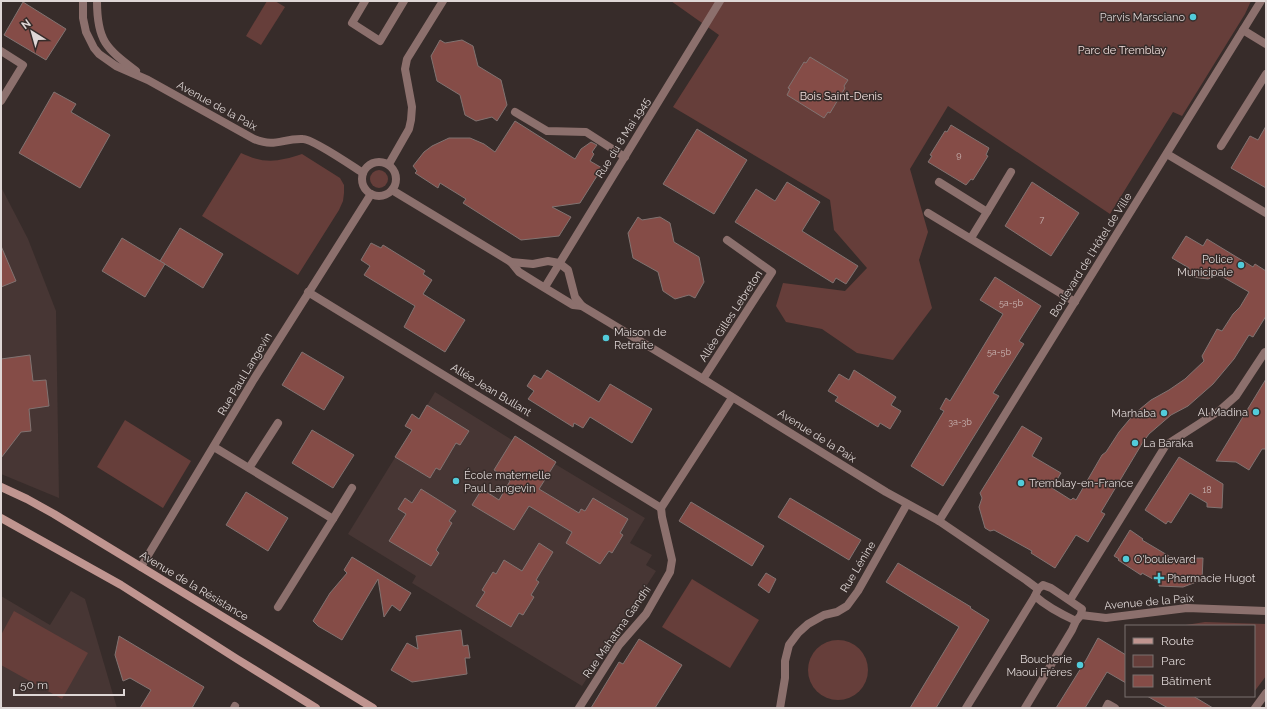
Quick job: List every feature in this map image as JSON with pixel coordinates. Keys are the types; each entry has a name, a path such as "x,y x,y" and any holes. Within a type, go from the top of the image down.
{"main road":[{"name":"Avenue de la Résistance","path":"1,487 54,514 373,708"},
{"path":"1,518 121,585 316,708"}],"street":[{"name":"Avenue de la Paix","path":"83,1 83,18 86,32 94,48 116,66 148,80 254,140 274,144 304,139 323,148 363,173"},
{"name":"Avenue de la Paix","path":"97,1 98,24 101,36 106,44 120,59 148,80"},
{"path":"365,1 352,23 380,41 404,1"},
{"path":"389,164 409,129 411,120 412,107 405,70 407,59 443,1"},
{"name":"Rue du 8 Mai 1945","path":"545,287 720,1"},
{"name":"Boulevard de l'Hôtel de Ville","path":"939,521 1259,4"},
{"path":"1243,30 1266,44"},
{"path":"1,51 23,65 1,100"},
{"path":"1221,146 1266,74"},
{"path":"515,112 547,131 586,132 625,157"},
{"path":"1167,154 1266,213"},
{"path":"377,162 389,164 396,174 396,180 392,190 385,195 375,196 371,194 362,183 363,173 366,168 377,162"},
{"path":"970,238 1011,172"},
{"path":"939,182 987,212"},
{"name":"Avenue de la Paix","path":"392,190 511,262 519,272 573,305 582,306 907,504 939,521 1026,580 1042,602 1060,614 1078,618 1106,618 1187,608 1266,611"},
{"name":"Rue Paul Langevin","path":"141,567 308,292 371,194"},
{"path":"928,213 1075,302"},
{"name":"Allée Gilles Lebreton","path":"703,379 772,272 727,240"},
{"name":"Avenue de la Paix","path":"511,262 533,264 548,261 559,263"},
{"path":"559,263 568,270 575,297 582,306"},
{"name":"Allée Jean Bullant","path":"308,292 487,400 661,508"},
{"path":"1070,600 1166,445 1219,411 1236,396 1264,352 1266,352"},
{"path":"661,508 732,398"},
{"path":"249,468 278,423"},
{"path":"214,447 333,519"},
{"path":"278,607 352,488"},
{"name":"Rue Lénine","path":"780,708 785,678 785,660 789,646 798,633 808,624 824,615 837,612 847,606 858,591 907,504"},
{"name":"Rue Mahatma Gandhi","path":"580,708 619,645 646,614 670,572 672,560 661,508"},
{"path":"966,708 1036,593 1043,585 1051,588 1082,609 1072,630 1025,708"},
{"path":"1255,708 1266,693"},
{"path":"1106,708 1108,704 1115,708"}],"shaded area":[{"path":"1,187 28,239 56,311 59,498 1,474"},
{"path":"435,392 512,440 515,436 556,462 555,464 645,518 630,543 652,555 646,565 656,571 582,686 412,583 416,576 348,534 412,430 405,426 412,414 419,419"},
{"path":"71,591 85,599 117,708 1,708 1,596 50,625"}],"green space":[{"path":"267,1 275,1 285,7 261,45 246,36"},
{"name":"Bois Saint-Denis","path":"671,1 1251,1 1245,14 1182,116 1173,112 1110,214 948,106 910,169 928,232 919,260 932,308 893,360 857,353 822,329 786,322 776,306 783,283 845,291 867,268 834,230 830,200 673,107 719,35"},
{"path":"241,153 249,157 271,161 286,159 302,154 340,178 344,185 343,201 339,210 298,275 202,216"},
{"path":"375,170 383,170 388,175 386,186 383,188 375,188 370,183 370,175"},
{"path":"125,420 191,461 163,508 97,467"},
{"path":"692,579 759,620 730,668 662,627"},
{"path":"14,611 88,653 62,699 1,665 1,635"},
{"path":"1205,622 1266,624 1266,676 1255,691 1255,625 1186,625"},
{"path":"838,640 855,645 863,653 868,670 863,687 855,695 838,700 821,695 813,687 808,670 813,653 821,645"}],"building":[{"path":"23,2 66,29 46,60 4,35"},
{"path":"440,40 445,43 462,40 473,46 478,66 501,80 507,105 497,121 492,117 476,121 465,115 460,95 437,81 431,56"},
{"path":"810,57 848,80 830,113 828,112 824,118 787,95 790,89 788,88 804,62 806,63"},
{"path":"54,92 76,104 71,112 110,135 80,188 19,153"},
{"path":"515,121 575,159 581,149 591,142 597,145 592,152 594,154 590,161 602,168 580,203 552,207 571,217 559,236 521,240 463,203 466,199 440,183 438,188 415,173 417,171 413,166 424,152 432,146 449,138 470,138 484,144 495,152"},
{"path":"951,125 989,148 986,155 988,156 973,180 971,179 966,185 928,162 932,156 930,155 945,131 947,132"},
{"path":"1266,126 1266,188 1231,168 1250,136 1258,140"},
{"path":"697,129 747,160 714,214 663,184"},
{"path":"787,182 820,202 802,231 858,266 846,284 836,278 833,283 735,222 756,189 775,201"},
{"path":"1032,182 1079,213 1051,256 1005,226"},
{"path":"638,217 642,220 660,217 670,223 674,242 699,257 704,282 695,298 689,295 675,299 663,291 658,272 633,258 628,233"},
{"path":"180,228 223,254 203,288 160,261"},
{"path":"1186,236 1203,246 1207,239 1253,267 1255,264 1266,271 1266,316 1253,337 1249,335 1234,359 1213,384 1188,406 1171,415 1149,434 1101,512 1105,514 1088,542 1076,535 1055,568 1031,553 1032,551 994,530 990,531 985,528 979,507 982,498 980,493 1022,426 1042,438 1032,456 1061,473 1052,488 1071,500 1073,498 1076,500 1102,455 1106,452 1119,432 1134,414 1151,400 1185,379 1204,361 1202,356 1217,329 1222,331 1249,292 1223,277 1217,276 1208,279 1194,277 1187,273 1189,268 1172,258"},
{"path":"122,238 165,264 145,297 102,271"},
{"path":"371,243 381,248 383,245 425,271 423,274 432,280 423,294 465,320 445,352 404,327 415,306 364,275 370,266 361,260"},
{"path":"1,246 16,281 1,287"},
{"path":"995,277 1041,306 1019,341 1024,344 993,393 999,396 943,486 911,466 944,411 940,409 946,398 950,401 1003,314 980,300"},
{"path":"302,352 344,377 324,410 282,385"},
{"path":"30,355 33,381 46,380 49,406 29,409 31,431 21,432 1,458 1,359"},
{"path":"547,370 599,402 610,384 652,409 632,443 590,417 583,428 574,423 573,427 528,399 534,391 527,386 534,375 541,379"},
{"path":"854,370 896,397 891,405 901,411 890,429 880,423 878,427 835,401 838,397 828,391 839,374 849,380"},
{"path":"1266,379 1266,449 1262,449 1249,470 1236,462 1216,461"},
{"path":"427,405 469,431 460,445 456,443 440,470 436,468 430,478 395,457 412,430 405,426 412,414 419,419"},
{"path":"312,430 354,455 333,488 292,463"},
{"path":"515,436 556,462 539,489 579,513 581,509 585,511 593,498 628,519 620,533 623,535 612,553 609,551 600,564 566,543 572,532 529,506 514,530 472,505 482,489 499,500 510,481 494,470"},
{"path":"1179,457 1223,484 1222,508 1207,507 1207,503 1190,493 1171,523 1168,521 1166,524 1145,510"},
{"path":"421,489 456,511 449,521 452,523 436,550 439,553 431,566 389,541 406,514 398,509 405,498 412,503"},
{"path":"246,492 288,518 268,551 226,525"},
{"path":"790,498 861,540 849,560 778,517"},
{"path":"691,502 764,546 752,566 679,521"},
{"path":"1130,530 1143,539 1142,540 1174,559 1191,560 1191,558 1203,558 1202,580 1183,587 1159,586 1160,583 1142,573 1141,575 1118,560 1119,559 1114,556"},
{"path":"539,543 553,552 536,580 539,582 531,595 534,597 523,615 519,613 511,627 476,606 485,592 482,590 493,572 496,574 504,560 522,571"},
{"path":"352,557 411,593 400,611 392,605 384,617 378,579 342,640 318,626 313,621 330,593 347,573 344,570"},
{"path":"898,563 971,607 970,608 989,620 936,708 910,708 959,627 886,582"},
{"path":"766,573 776,579 769,593 758,585"},
{"path":"461,630 463,646 468,645 470,658 465,658 467,674 412,682 391,670 407,643 418,649 416,636"},
{"path":"119,636 204,687 192,708 140,708 151,690 130,678 123,681 115,655"},
{"path":"1098,638 1125,654 1125,682 1107,672 1085,708 1056,708"},
{"path":"639,639 682,665 655,708 591,708 619,662 623,664"},
{"path":"1149,697 1195,697 1213,708 1168,708"}],"place":[{"name":"Parvis Marsciano","path":"1193,17"},
{"name":"Police Municipale","path":"1241,265"},
{"name":"Maison de Retraite","path":"606,338"},
{"name":"Al Madina","path":"1256,412"},
{"name":"Marhaba","path":"1164,413"},
{"name":"La Baraka","path":"1135,443"},
{"name":"École maternelle Paul Langevin","path":"456,481"},
{"name":"Tremblay-en-France","path":"1021,483"},
{"name":"O'boulevard","path":"1126,559"},
{"name":"Pharmacie Hugot","path":"1159,578"},
{"name":"Boucherie Maoui Frères","path":"1080,665"}],"park label":[{"name":"Parc de Tremblay","path":"1122,50"}]}
